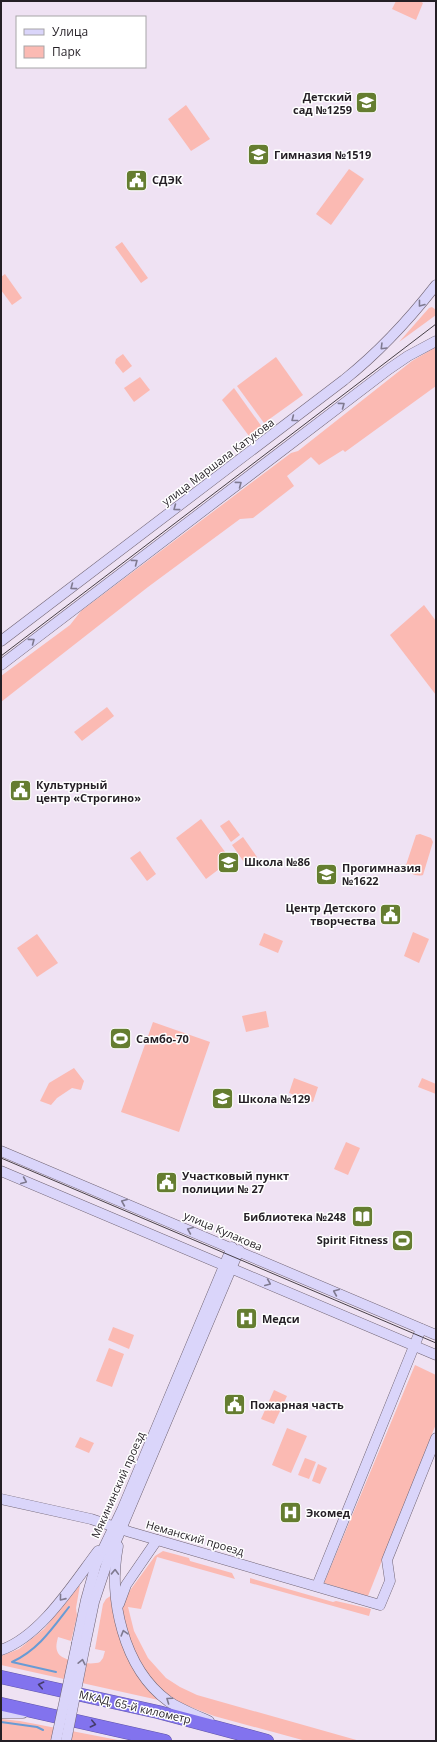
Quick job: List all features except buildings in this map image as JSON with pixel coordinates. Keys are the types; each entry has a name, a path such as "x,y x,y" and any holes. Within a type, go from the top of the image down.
{"highway":[{"name":"МКАД, 65-й километр","path":"1,1677 151,1710 267,1741"},
{"path":"1,1704 165,1741"}],"main road":[{"name":"улица Маршала Катукова","path":"1,641 344,380 380,350 436,286"},
{"path":"1,665 389,370 408,356 436,341"},
{"name":"улица Кулакова","path":"1,1150 436,1336"},
{"path":"1,1171 436,1355"},
{"name":"Мякининский проезд","path":"56,1741 81,1644 118,1528 235,1249"},
{"path":"317,1586 421,1329"},
{"name":"Неманский проезд","path":"1,1499 91,1519 157,1540 380,1605 390,1581 387,1560 436,1438"},
{"path":"118,1528 115,1576 118,1611 124,1635 138,1668 156,1690 168,1701 229,1730"},
{"name":"Мякининский проезд","path":"66,1741 81,1644 86,1600 96,1564 108,1536 118,1528"},
{"path":"1,1650 20,1640 40,1623 61,1599 108,1536"},
{"path":"118,1611 122,1591 157,1540"},
{"path":"86,1567 91,1564 96,1564 101,1568 101,1580"},
{"path":"1,1713 55,1716"}],"green space":[{"path":"396,1 420,1 423,3 416,20 392,9"},
{"path":"186,105 210,139 191,151 168,119"},
{"path":"349,169 364,179 331,225 316,214"},
{"path":"122,242 148,278 141,283 115,247"},
{"path":"5,274 22,298 12,305 1,290 1,277"},
{"path":"432,307 436,310 436,315 399,342 429,308"},
{"path":"436,347 436,386 345,452 343,450 319,465 311,457 287,476 294,486 253,518 240,519 148,587 1,702 1,676 70,625 81,611 291,453 298,451 412,361"},
{"path":"123,354 132,366 123,373 115,363 116,359"},
{"path":"276,357 303,395 264,423 237,386"},
{"path":"140,377 150,390 134,402 124,388"},
{"path":"234,388 262,427 249,436 222,400"},
{"path":"424,605 436,621 436,695 390,635"},
{"path":"107,707 114,716 82,741 74,732"},
{"path":"201,819 231,860 206,879 176,838"},
{"path":"229,820 240,835 231,842 220,826"},
{"path":"420,834 431,838 433,842 423,875 415,875 405,868 416,835"},
{"path":"243,837 257,857 246,865 232,845"},
{"path":"140,851 156,874 147,881 130,858"},
{"path":"413,932 429,939 419,963 404,956"},
{"path":"264,933 283,941 278,953 259,945"},
{"path":"37,934 58,963 37,977 17,948"},
{"path":"266,1011 269,1027 246,1032 242,1016"},
{"path":"153,1022 210,1042 179,1132 121,1112"},
{"path":"74,1068 84,1081 81,1090 72,1088 57,1098 51,1105 40,1101 49,1083"},
{"path":"294,1078 318,1087 313,1102 289,1093"},
{"path":"422,1078 436,1084 436,1094 418,1087"},
{"path":"346,1142 360,1148 348,1175 334,1169"},
{"path":"113,1327 134,1335 129,1349 108,1340"},
{"path":"109,1348 124,1354 112,1387 96,1381"},
{"path":"415,1365 436,1375 436,1424 368,1596 324,1583"},
{"path":"274,1390 287,1396 274,1424 261,1419"},
{"path":"287,1428 307,1436 291,1473 272,1465"},
{"path":"80,1437 94,1443 89,1453 75,1447"},
{"path":"305,1458 316,1462 309,1479 298,1475"},
{"path":"318,1464 327,1468 320,1484 312,1481"},
{"path":"163,1551 189,1558 190,1561 232,1573 235,1579 157,1557 141,1609 128,1607 134,1631 148,1658 166,1678 197,1695 360,1741 306,1741 214,1716 183,1704 166,1695 152,1681 135,1653 127,1634 122,1610 123,1600 155,1556"},
{"path":"250,1578 333,1602 336,1601 371,1609 369,1616 250,1583"},
{"path":"80,1585 76,1608 77,1616 71,1641 58,1637 56,1647 58,1653 65,1658 77,1662 100,1662 105,1651 95,1649 103,1604 106,1599 112,1595 120,1636 163,1701 1,1665 1,1656 19,1649 44,1629"},
{"path":"1,1719 20,1721 123,1741 1,1741"}],"waterway":[{"path":"56,1672 12,1662 37,1645 69,1607"},
{"path":"1,1722 37,1727 43,1730"}],"tram line":[{"path":"1,656 436,324"},
{"path":"1,1158 436,1343"}],"place":[{"name":"Детский сад №1259","path":"367,103"},
{"name":"Гимназия №1519","path":"258,155"},
{"name":"СДЭК","path":"137,180"},
{"name":"Культурный центр «Строгино»","path":"21,791"},
{"name":"Школа №86","path":"229,862"},
{"name":"Прогимназия №1622","path":"326,874"},
{"name":"Центр Детского творчества","path":"391,914"},
{"name":"Самбо-70","path":"120,1039"},
{"name":"Школа №129","path":"222,1099"},
{"name":"Участковый пункт полиции № 27","path":"166,1182"},
{"name":"Библиотека №248","path":"362,1217"},
{"name":"Spirit Fitness","path":"403,1240"},
{"name":"Медси","path":"246,1319"},
{"name":"Пожарная часть","path":"235,1405"},
{"name":"Экомед","path":"291,1513"}]}
